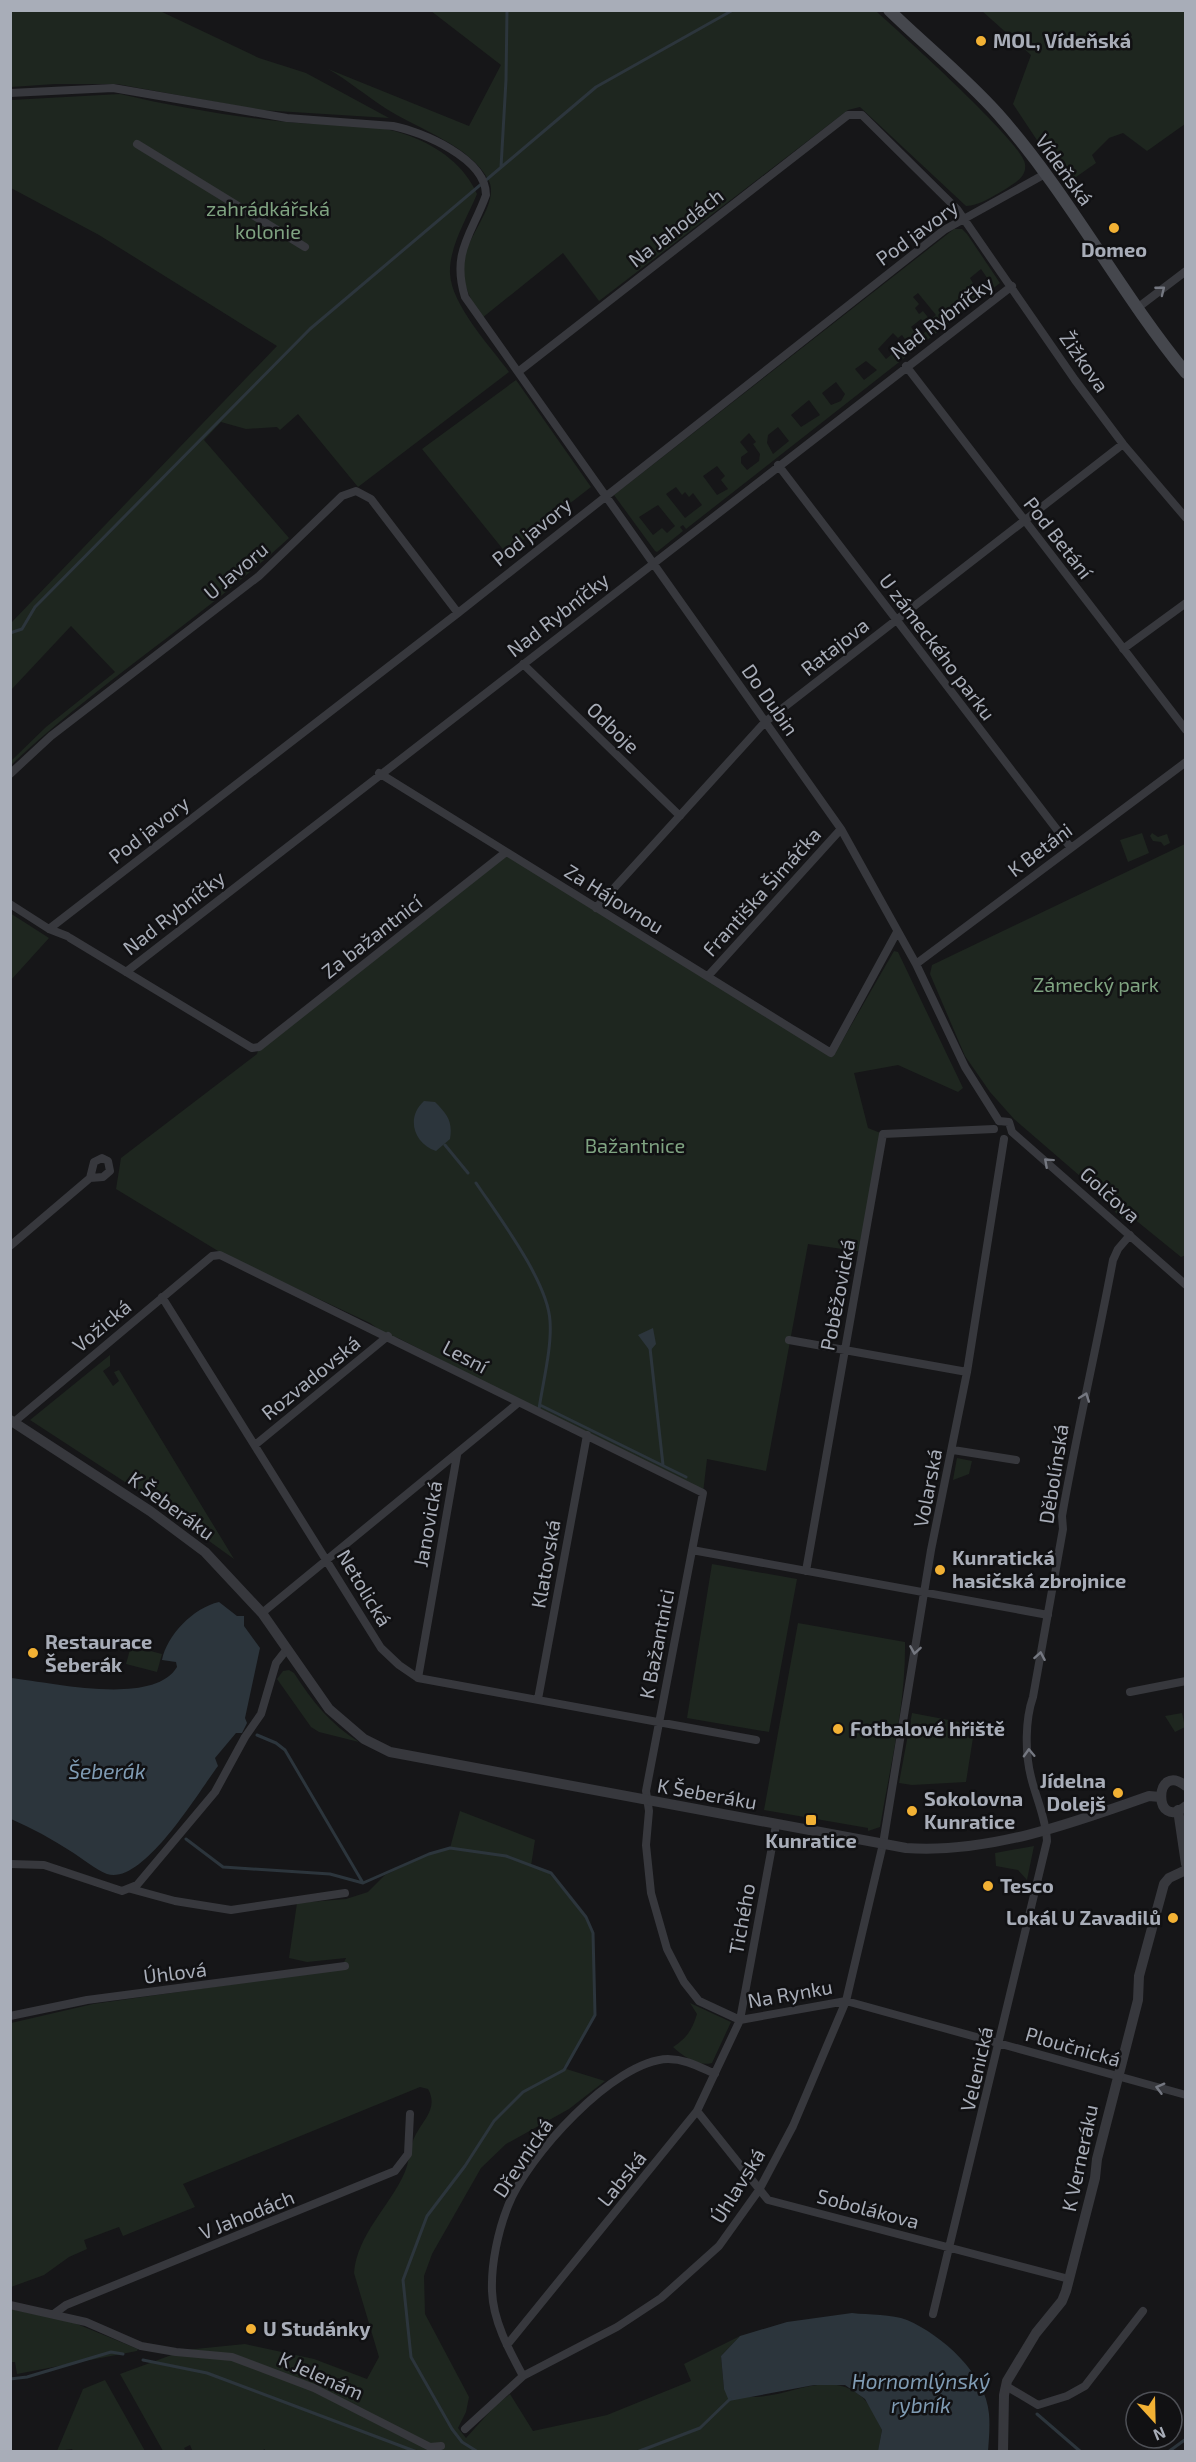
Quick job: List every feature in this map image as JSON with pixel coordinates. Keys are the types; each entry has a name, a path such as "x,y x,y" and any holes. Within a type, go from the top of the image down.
{"main road":[{"name":"Vídeňská","path":"889,10 998,114 1045,174 1136,309 1185,372"}],"street":[{"path":"10,93 113,88 287,118 393,126 409,129 442,144 471,164 486,188 483,202 461,251 459,279 465,297 604,495"},
{"name":"Na Jahodách","path":"518,372 848,115 862,115 950,201 963,218"},
{"path":"137,144 305,247"},
{"name":"Pod javory","path":"50,929 458,613 604,495 926,244 963,218 1045,174"},
{"name":"Žižkova","path":"963,218 1075,380 1123,444 1185,518"},
{"path":"1136,309 1185,271"},
{"name":"Nad Rybníčky","path":"126,972 1012,286"},
{"name":"Pod Betání","path":"906,366 1185,730"},
{"name":"Ratajova","path":"596,908 765,722 1123,444"},
{"name":"U zámeckého parku","path":"778,465 1071,848"},
{"name":"U Javoru","path":"10,774 51,736 259,576 342,496 356,491 371,498 458,613"},
{"name":"Do Dubin","path":"604,495 841,829 916,964"},
{"path":"1123,649 1185,603"},
{"name":"Odboje","path":"523,664 680,816"},
{"name":"K Betáni","path":"916,964 1185,762"},
{"name":"Za Hájovnou","path":"379,774 831,1053 897,932"},
{"name":"Františka Šimáčka","path":"708,976 841,829"},
{"name":"Za bažantnicí","path":"126,972 252,1048 259,1047 506,852"},
{"path":"10,904 126,972"},
{"path":"916,964 965,1067 996,1125 996,1136 1004,1138 1012,1132"},
{"name":"Golčova","path":"996,1125 1009,1122 1012,1132 1185,1285"},
{"name":"Poběžovická","path":"806,1571 883,1134 996,1125"},
{"name":"Volarská","path":"883,1844 925,1593 967,1372 1004,1138"},
{"path":"10,1246 90,1178"},
{"name":"Děbolínská","path":"1047,1830 1030,1772 1028,1712 1048,1615 1063,1529 1062,1516 1082,1407 1091,1382 1113,1260 1118,1249 1130,1235"},
{"name":"Vožická","path":"13,1421 212,1256"},
{"name":"Lesní","path":"212,1256 225,1257 703,1493"},
{"name":"Netolická","path":"162,1297 381,1647 399,1665 418,1678 756,1740"},
{"name":"Rozvadovská","path":"255,1445 388,1336"},
{"path":"789,1340 967,1372"},
{"path":"262,1613 518,1403"},
{"name":"K Šeberáku","path":"13,1421 192,1541 224,1570 262,1613 329,1709 364,1739 382,1748 420,1759 776,1825 929,1850 952,1848 1047,1830 1149,1796 1160,1797"},
{"name":"Klatovská","path":"538,1699 586,1435"},
{"path":"953,1450 1016,1460"},
{"name":"Janovická","path":"418,1678 457,1455"},
{"name":"K Bažantnici","path":"703,1493 646,1791 649,1811 646,1845 651,1893 667,1949 684,1982 699,2001 740,2020"},
{"path":"692,1550 1048,1615"},
{"path":"131,1889 151,1871 215,1792 264,1707 276,1663 287,1649"},
{"path":"1130,1692 1185,1681"},
{"path":"1185,1786 1174,1781 1167,1783 1160,1797 1167,1809 1182,1808 1185,1864"},
{"name":"Tichého","path":"740,2020 776,1825"},
{"name":"Velenická","path":"933,2314 1000,2043 1047,1841 1047,1830"},
{"name":"Úhlavská","path":"465,2429 499,2395 523,2376 617,2327 661,2298 719,2246 759,2190 793,2126 846,2001 883,1844"},
{"path":"10,1864 44,1865 113,1888 131,1889 166,1899 231,1910 345,1893"},
{"name":"K Verneráku","path":"1003,2451 1006,2386 1044,2320 1062,2301 1095,2178 1096,2159 1114,2087 1119,2077 1138,2000 1139,1976 1164,1884 1169,1878 1185,1870"},
{"name":"Úhlová","path":"10,2016 87,2000 345,1966"},
{"name":"Na Rynku","path":"740,2020 846,2001"},
{"name":"Ploučnická","path":"846,2001 1185,2095"},
{"name":"Labská","path":"507,2345 697,2111 740,2020"},
{"name":"Dřevnická","path":"523,2376 507,2345 494,2311 492,2290 501,2229 508,2204 523,2178 561,2127 606,2087 640,2066 665,2059 685,2060 715,2074"},
{"name":"Sobolákova","path":"697,2111 768,2200 1069,2279"},
{"name":"V Jahodách","path":"55,2313 66,2305 395,2171 408,2154 410,2115"},
{"name":"K Jelenám","path":"10,2306 55,2313 86,2322 141,2346 232,2357 314,2388 430,2447 441,2446"},
{"path":"1006,2386 1038,2405 1067,2396 1085,2386 1143,2311"}],"green space":[{"path":"11,11 160,11 259,58 306,73 389,118 260,110 117,84 11,87"},
{"path":"431,11 876,11 1004,134 1019,152 1025,164 1024,173 1016,182 991,198 966,206 860,107 848,110 599,301 563,253 482,318 466,288 463,267 469,245 490,201 489,181 481,169 457,148 385,108 328,69 469,126 501,65"},
{"path":"982,11 1185,11 1185,124 1147,151 1123,133 1109,138 1092,155 1096,163 1066,184 1013,104 1031,55"},
{"name":"zahrádkářská kolonie","path":"120,94 181,107 246,117 380,128 410,136 441,152 466,175 477,194 452,253 450,273 452,285 464,312 509,372 358,487 298,414 280,430 277,427 246,429 221,422 204,440 289,538 221,596 79,706 11,765 11,761 46,727 115,672 71,626 11,690 11,623 277,346 99,235 11,188 11,100"},
{"path":"954,229 962,229 967,234 1000,283 686,529 683,525 680,527 683,531 657,552 614,495","holes":["981,269 990,282 978,292 970,278","918,293 936,315 930,320 923,311 919,314 915,308 919,304 913,297","921,319 929,329 919,337 911,327","893,333 898,338 902,335 909,345 895,357 892,354 886,359 878,349","866,361 877,370 864,380 855,369","836,382 845,394 841,401 831,405 822,393","809,400 820,415 801,427 791,415","778,427 789,441 773,454 767,443 768,435","749,433 756,442 753,444 760,454 759,461 747,470 741,463 741,457 748,452 740,442","717,466 725,476 721,480 728,489 717,495 703,476","676,487 682,495 685,492 689,497 693,493 702,505 685,518 666,494","658,505 675,526 667,533 662,528 653,535 639,517"]},
{"path":"516,380 591,487 506,553 422,449"},
{"path":"1142,833 1149,853 1128,862 1120,840"},
{"path":"1152,833 1158,837 1167,834 1170,843 1164,846 1161,842 1153,841 1150,836"},
{"name":"Zámecký park","path":"1185,844 1186,1255 1181,1257 1133,1218 1128,1223 1115,1212 1117,1208 1014,1119 990,1092 965,1056 930,974 932,965"},
{"name":"Bažantnice","path":"506,852 834,1055 894,951 898,952 963,1088 958,1092 898,1065 854,1073 868,1128 883,1134 863,1252 808,1244 766,1471 707,1459 703,1493 398,1338 388,1336 370,1323 223,1254 116,1189 121,1158 257,1054 259,1047"},
{"path":"10,913 49,938 11,980 10,980"},
{"path":"110,1355 110,1366 103,1371 113,1386 119,1381 114,1372 119,1370 234,1559 148,1497 30,1420"},
{"path":"957,1458 972,1461 969,1474 953,1480"},
{"path":"712,1564 797,1579 769,1732 687,1718"},
{"name":"Fotbalové hřiště","path":"798,1623 905,1642 905,1665 897,1735 880,1827 868,1831 868,1828 764,1810"},
{"path":"131,1646 162,1654 157,1672 126,1664"},
{"path":"289,1670 294,1673 315,1703 331,1720 359,1742 319,1732 311,1727 277,1679 283,1671"},
{"path":"912,1713 975,1725 966,1782 912,1785 899,1783"},
{"path":"1182,1713 1185,1727 1175,1732 1165,1716"},
{"path":"460,1811 535,1840 531,1866 548,1872 586,1917 593,1933 595,2015 572,2058 563,2068 605,2081 569,2109 506,2144 481,2168 432,2254 424,2276 425,2314 469,2397 466,2412 458,2428 466,2438 494,2407 510,2394 533,2431 607,2415 691,2381 684,2364 740,2336 721,2356 724,2389 755,2397 825,2384 851,2389 866,2401 882,2430 878,2452 265,2452 265,2449 259,2452 193,2452 190,2445 184,2448 186,2451 163,2451 120,2374 185,2350 245,2344 314,2359 367,2379 379,2357 354,2273 356,2259 367,2234 404,2174 414,2139 431,2107 431,2095 428,2089 420,2087 183,2184 195,2207 123,2236 119,2227 84,2240 87,2249 69,2257 44,2275 11,2287 11,2023 93,2004 341,1969 346,1958 307,1962 289,1958 297,1903 346,1899 368,1892 385,1875 429,1854 450,1848"},
{"path":"1034,1846 1027,1880 1018,1870 996,1866 995,1853"},
{"path":"690,2003 731,2022 712,2063 696,2062 673,2047 685,2037 695,2020 697,2014"},
{"path":"11,2309 72,2322 138,2349 17,2374 15,2362 11,2362"},
{"path":"105,2380 145,2451 74,2452 72,2449 57,2451 83,2389"}],"water":[{"path":"424,1101 435,1102 446,1114 450,1123 450,1139 436,1151 422,1142 415,1129 415,1114"},
{"path":"653,1328 656,1344 650,1351 638,1335"},
{"name":"Šeberák","path":"219,1602 237,1616 244,1616 244,1626 260,1648 245,1718 247,1723 242,1733 236,1733 215,1758 218,1766 169,1834 153,1852 137,1866 121,1874 107,1874 49,1838 11,1819 11,1678 100,1689 146,1686 165,1679 177,1667 176,1662 162,1660 175,1632 191,1616"},
{"name":"Hornomlýnský rybník","path":"852,2313 907,2320 934,2335 960,2358 980,2385 986,2399 989,2414 988,2451 878,2451 882,2430 865,2399 845,2385 814,2385 729,2401 724,2389 721,2356 740,2336 787,2322"}],"waterway":[{"path":"501,167 507,10"},
{"path":"10,633 22,629 35,607 310,329 596,87 733,10"},
{"path":"445,1145 468,1173"},
{"path":"476,1183 521,1250 541,1288 547,1305 550,1342 539,1409"},
{"path":"650,1348 663,1465"},
{"path":"540,1405 686,1477"},
{"path":"257,1735 276,1743 285,1750 363,1883"},
{"path":"186,1839 223,1867 330,1874 363,1883 429,1854 450,1848 506,1856 551,1873 586,1917 593,1933 595,2015 564,2070 523,2092 494,2121 465,2166 427,2216 403,2280 411,2357 452,2429 462,2442 478,2452"},
{"path":"10,2379 27,2377 111,2352 123,2354"},
{"path":"143,2360 207,2373 417,2452"},
{"path":"637,2452 700,2428 730,2399"},
{"path":"1037,2414 1081,2452"},
{"path":"1168,2452 1186,2439"}],"place":[{"name":"MOL, Vídeňská","path":"981,41"},
{"name":"Domeo","path":"1114,228"},
{"name":"Kunratická hasičská zbrojnice","path":"940,1570"},
{"name":"Restaurace Šeberák","path":"33,1653"},
{"name":"Fotbalové hřiště","path":"838,1729"},
{"name":"Jídelna Dolejš","path":"1118,1793"},
{"name":"Sokolovna Kunratice","path":"912,1811"},
{"name":"Kunratice","path":"811,1820"},
{"name":"Tesco","path":"988,1886"},
{"name":"Lokál U Zavadilů","path":"1173,1918"},
{"name":"U Studánky","path":"251,2329"}]}
